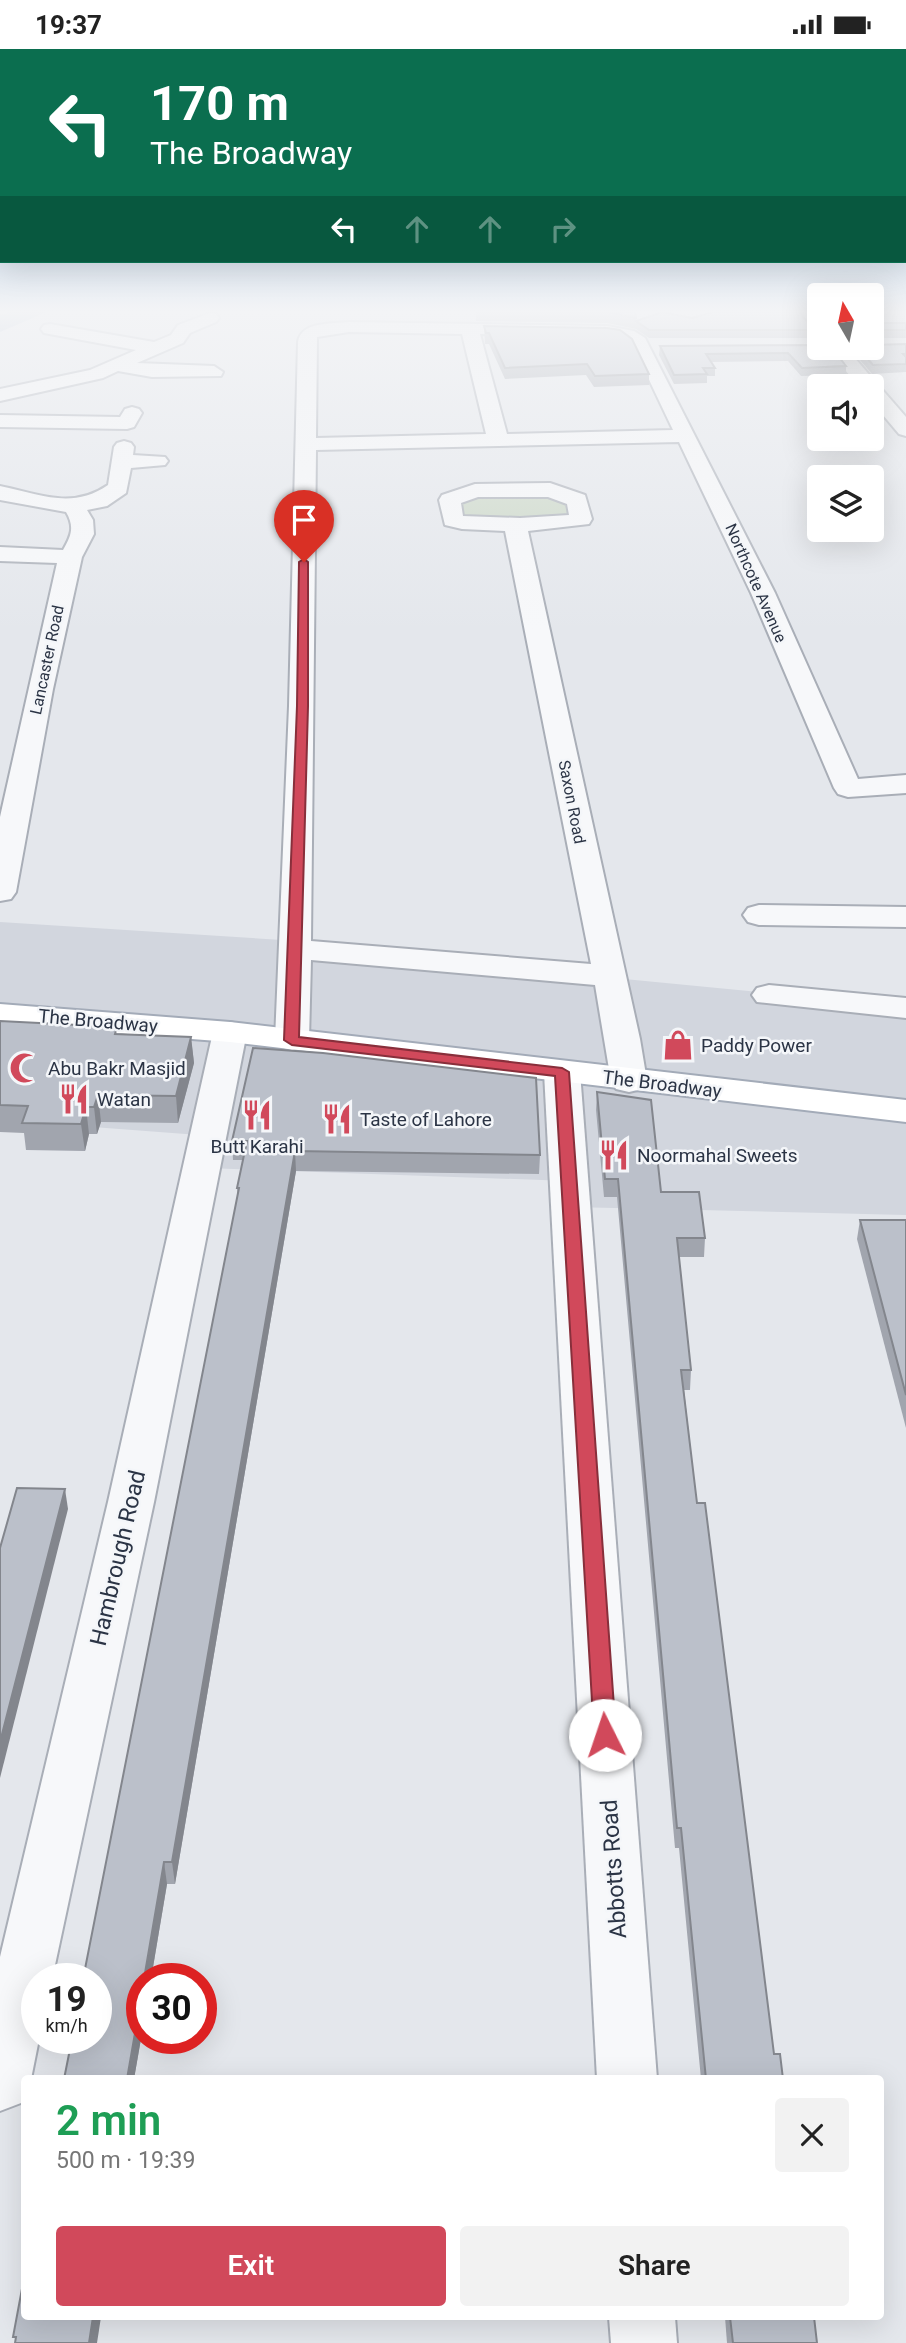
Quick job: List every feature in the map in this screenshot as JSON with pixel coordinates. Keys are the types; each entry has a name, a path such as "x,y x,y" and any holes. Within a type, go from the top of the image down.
{"main road":[{"name":"The Broadway","path":"0,1014 230,1032 629,1081 906,1111"}],"street":[{"path":"292,1040 302,706 306,418"},
{"path":"492,418 498,440"},
{"name":"Northcote Avenue","path":"677,418 763,593 848,788 906,784"},
{"path":"0,421 126,435 158,461"},
{"path":"0,492 74,507 99,501 118,488 126,435"},
{"path":"306,444 685,436"},
{"path":"550,490 577,500 582,518 572,522 515,523 456,522 453,520 450,500 475,491 550,490"},
{"name":"Lancaster Road","path":"0,891 70,557 83,534 82,520 74,507"},
{"name":"Saxon Road","path":"515,523 623,1039 629,1081"},
{"path":"0,554 70,557"},
{"path":"759,915 906,917"},
{"path":"295,949 609,976"},
{"path":"769,995 906,1008"},
{"name":"Hambrough Road","path":"0,2083 134,1488 230,1032"},
{"name":"Abbotts Road","path":"562,1072 627,2075"},
{"path":"642,2320 644,2343"}],"shaded area":[{"path":"0,922 298,941 614,978 906,1006 906,1215 571,1207 569,1181 204,1168 212,1136 0,1120"}],"green space":[{"path":"468,494 564,496 574,519 457,519 455,500"}],"building":[{"path":"0,1021 117,1027 115,1034 191,1037 176,1096 98,1095 94,1107 86,1107 81,1124 22,1123 28,1106 0,1105"},
{"path":"253,1048 323,1053 536,1078 540,1155 295,1151 172,1862 164,1862 147,1963 126,1963 126,2054 131,2054 128,2075 65,2075 69,2054 112,2054 112,1963 86,1963 247,1141 232,1141"},
{"path":"597,1092 651,1100 661,1192 699,1192 705,1238 677,1238 691,1370 681,1370 697,1503 705,1503 774,2054 780,2054 783,2075 706,2075 681,1828 677,1828 618,1179 605,1179"},
{"path":"860,1220 906,1220 906,1395"},
{"path":"17,1488 65,1489 0,1742 0,1548"},
{"path":"21,2294 21,2320 93,2320 89,2343 15,2343 16,2337 13,2337"},
{"path":"730,2320 814,2320 817,2343 733,2343"}],"place":[{"name":"Paddy Power","path":"678,1045"},
{"name":"Abu Bakr Masjid","path":"25,1068"},
{"name":"Watan","path":"74,1099"},
{"name":"Butt Karahi","path":"257,1115"},
{"name":"Taste of Lahore","path":"337,1119"},
{"name":"Noormahal Sweets","path":"614,1155"}],"route":[{"path":"304,562 292,1040 562,1072 605,1735"}]}
